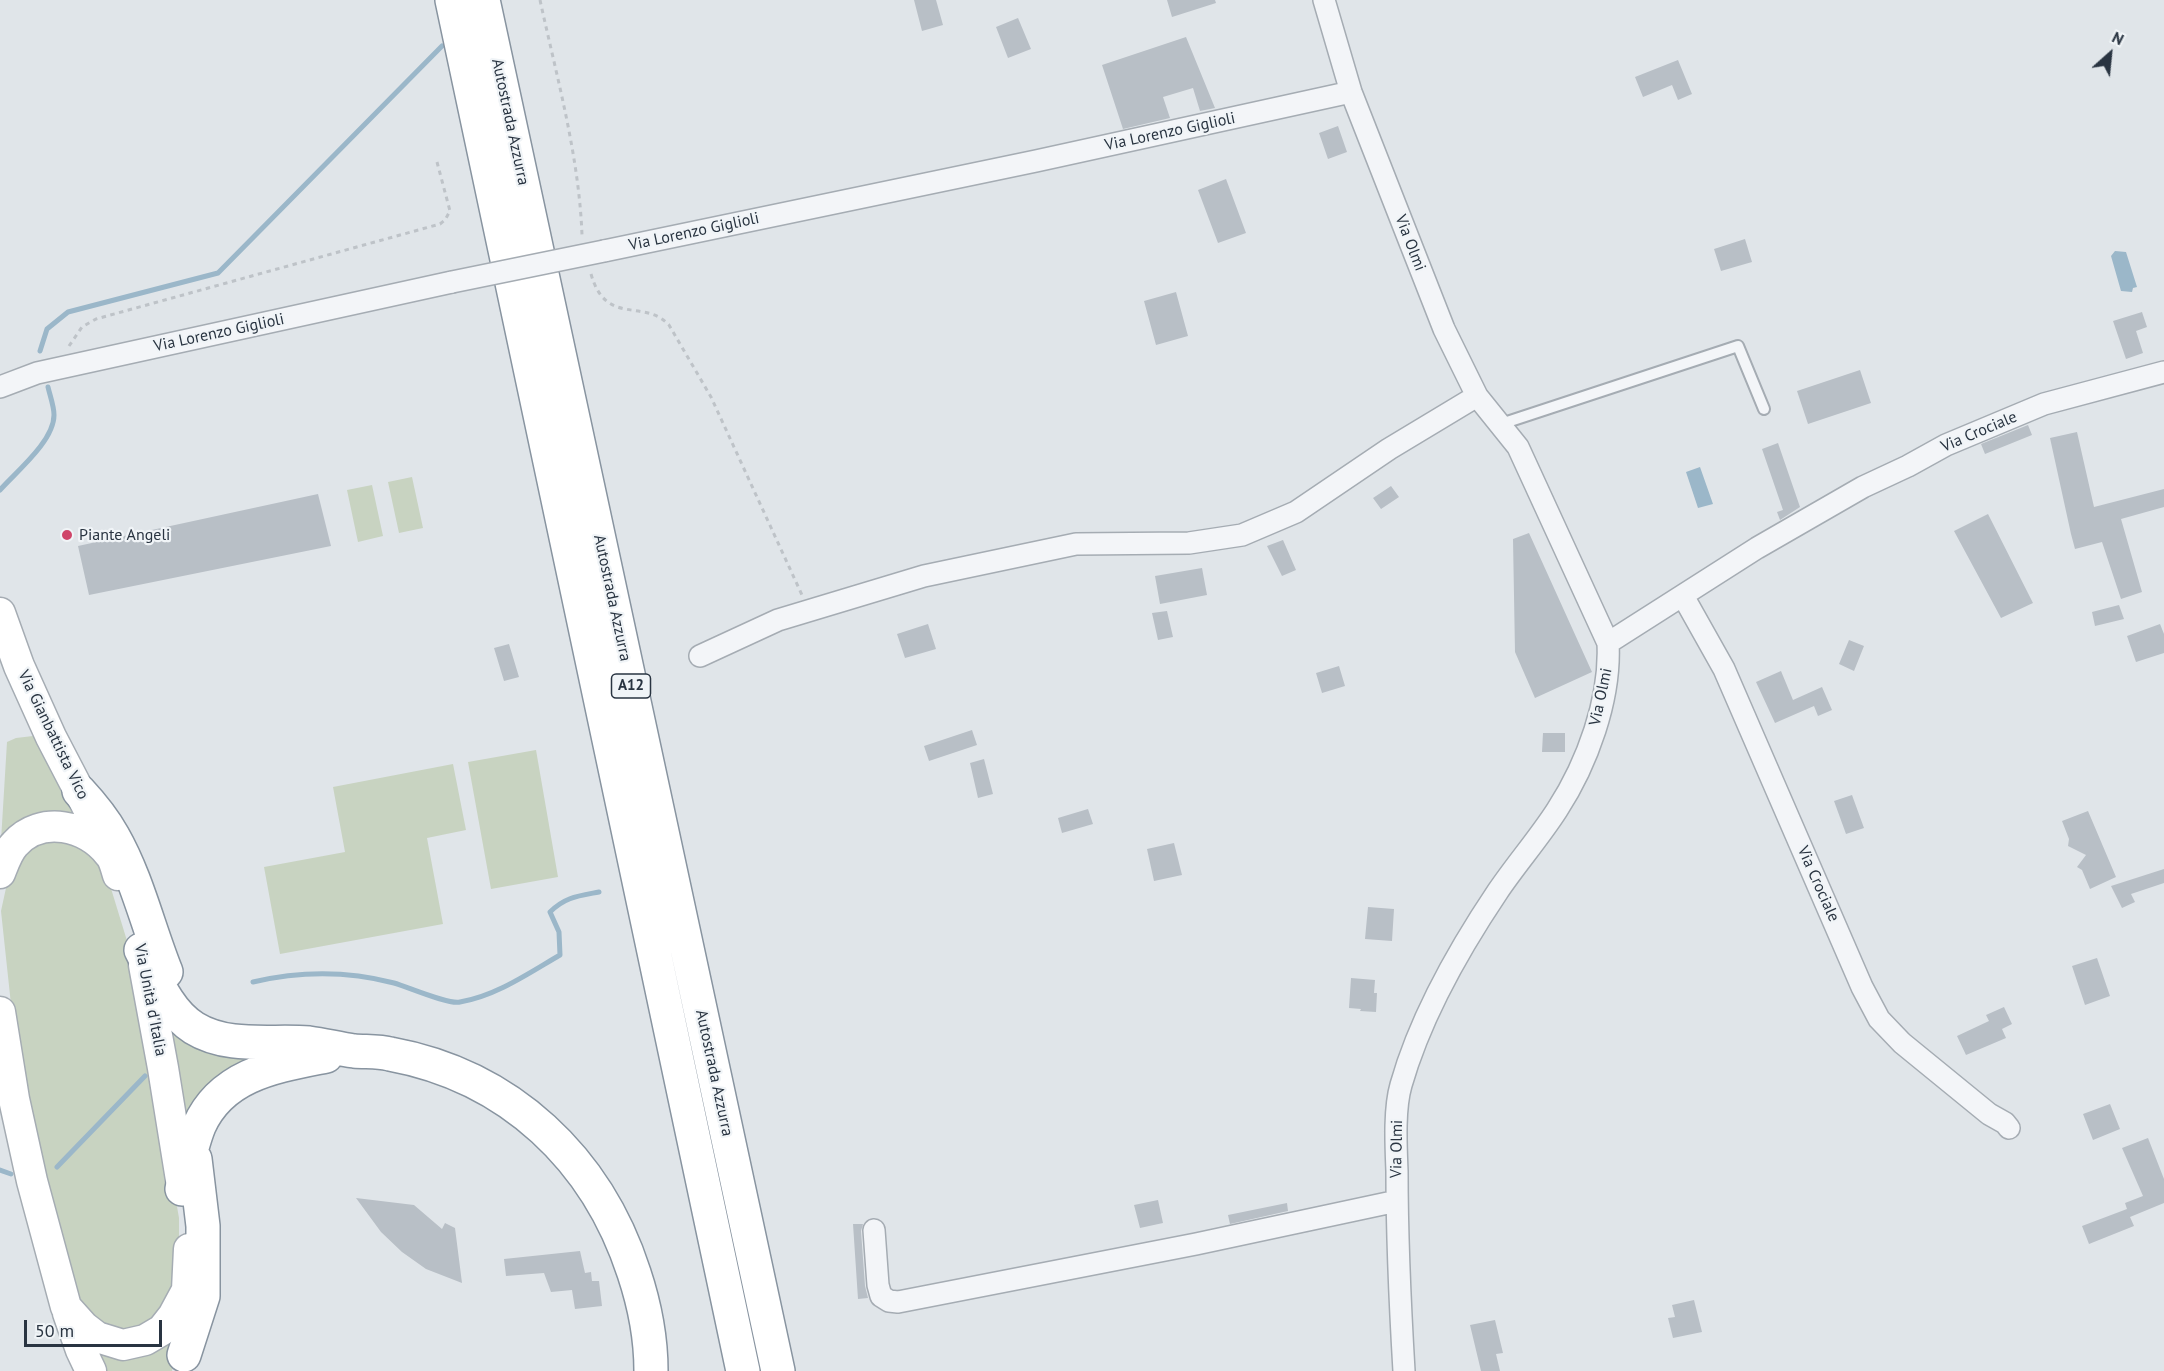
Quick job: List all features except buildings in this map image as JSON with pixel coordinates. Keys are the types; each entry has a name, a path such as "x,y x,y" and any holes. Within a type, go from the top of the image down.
{"highway":[{"name":"Autostrada Azzurra","path":"452,0 743,1371"},
{"name":"Autostrada Azzurra","path":"483,0 778,1371"},
{"path":"80,791 113,836 129,868 165,971 186,1005 209,1019 237,1029 302,1031 326,1037 355,1051"},
{"path":"141,950 172,1009 194,1028 233,1041 310,1043 355,1051 389,1053 420,1061 476,1082 527,1115 554,1139 594,1188 610,1212 624,1241 644,1303 650,1334 651,1371"},
{"path":"182,1189 199,1126 213,1101 243,1079 260,1071 355,1051"},
{"path":"183,1363 203,1296 203,1226 194,1143"}],"main road":[{"name":"Via Gianbattista Vico","path":"0,613 19,666 51,737 111,855"},
{"path":"0,873 14,845 26,834 43,826 63,827 78,831 94,838 111,855"},
{"name":"Via Unità d'Italia","path":"111,855 141,950 163,1068 187,1220 189,1259 183,1363"},
{"name":"Via Unità d'Italia","path":"0,1012 14,1099 33,1181 66,1307 91,1371"},
{"name":"Via Unità d'Italia","path":"66,1307 84,1327 97,1337 123,1345 134,1344 162,1330 174,1316 187,1290"}],"street":[{"name":"Via Olmi","path":"1324,0 1351,92 1444,329 1476,396 1518,447 1608,643 1609,666 1599,720 1574,781 1557,810 1499,891 1457,957 1421,1031 1400,1087 1397,1201 1404,1371"},
{"name":"Via Lorenzo Giglioli","path":"0,387 37,373 452,282 1036,161 1351,92"},
{"name":"Via Lorenzo Giglioli","path":"0,369 37,373"},
{"name":"Via Crociale","path":"1608,643 1757,548 1863,487 1946,445 2044,404 2164,372"},
{"path":"700,656 778,620 924,576 1076,544 1189,543 1242,535 1296,512 1389,449 1476,396"},
{"name":"Via Crociale","path":"1683,596 1724,669 1862,987 1879,1019 1902,1042 2009,1128"},
{"path":"874,1230 878,1285 881,1296 889,1301 898,1302 1196,1244 1397,1201"}],"lane":[{"path":"1501,424 1738,346 1764,409"}],"path":[{"path":"540,0 569,132 581,202 583,244"},
{"path":"62,368 70,343 82,327 96,319 440,224 446,220 450,211 437,162"},
{"path":"591,272 598,293 616,308 662,317 669,325 711,397 808,610"}],"green space":[{"path":"412,477 423,528 399,533 388,482"},
{"path":"372,485 383,536 358,542 347,490"},
{"path":"33,736 43,738 101,839 79,826 0,857 7,742 16,738"},
{"path":"536,750 558,877 491,889 468,762"},
{"path":"453,764 466,830 427,838 443,924 280,954 264,867 345,852 333,787"},
{"path":"56,834 102,859 135,967 179,1218 179,1257 170,1295 164,1309 136,1334 92,1323 68,1282 13,1023 1,911 6,888 17,855"},
{"path":"167,1022 270,1051 184,1127"},
{"path":"178,1330 172,1371 102,1371 89,1346"}],"water":[{"path":"2115,251 2126,252 2137,287 2133,288 2132,292 2121,291 2111,256"},
{"path":"1700,467 1713,504 1698,508 1686,472"}],"waterway":[{"path":"40,351 47,329 68,312 218,273 442,46"},
{"path":"0,490 33,455 48,435 54,415 48,387"},
{"path":"253,982 306,974 359,976 394,983 447,1001 460,1002 473,999 512,983 560,955 559,932 550,912 567,900 599,892"},
{"path":"57,1167 145,1076"},
{"path":"0,1170 11,1174"}],"place":[{"name":"Piante Angeli","path":"67,535"}]}
